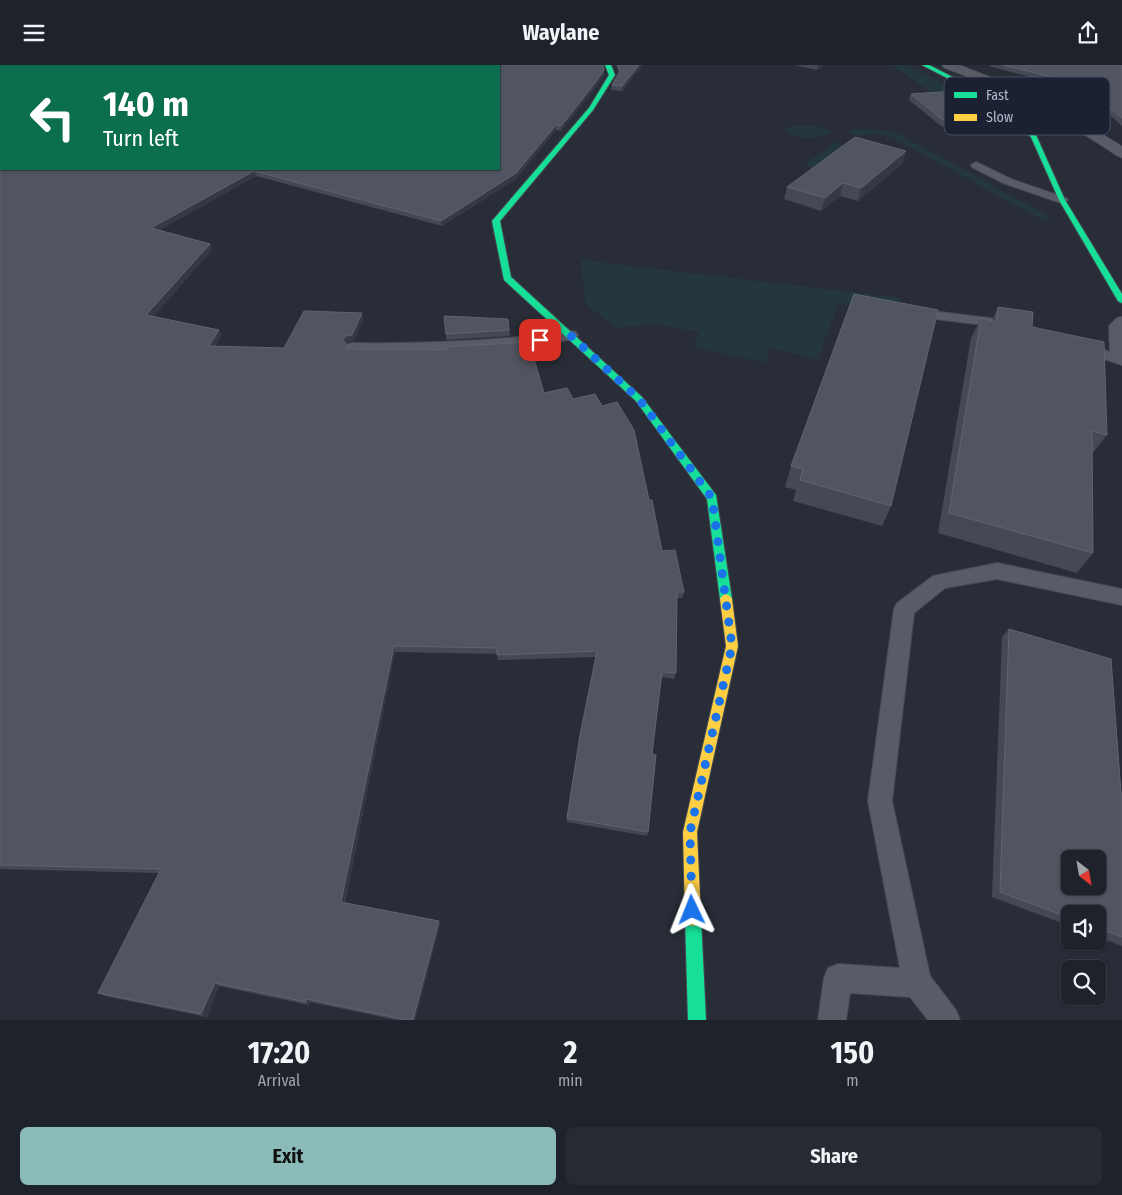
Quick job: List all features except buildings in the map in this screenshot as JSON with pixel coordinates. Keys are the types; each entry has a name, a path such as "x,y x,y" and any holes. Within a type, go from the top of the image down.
{"street":[{"path":"608,65 612,75 591,109 496,221 507,278 639,399 712,498 732,646 690,832 690,1016"},
{"path":"925,65 949,77"},
{"path":"948,65 982,77"},
{"path":"1033,135 1062,200 1122,301"},
{"path":"1096,135 1122,153"}],"lane":[{"path":"976,165 1007,181 1062,200"},
{"path":"916,313 944,318 994,320 1031,329"},
{"path":"1122,321 1116,327 1117,353 1122,356"},
{"path":"353,347 403,349 525,342 570,335"},
{"path":"1067,342 1122,361"},
{"path":"946,1020 917,983 880,801 904,609 940,581 997,571 1122,597"},
{"path":"832,1020 838,978 917,983"}],"shaded area":[{"path":"882,65 906,65 944,83 944,91 931,92 893,66"},
{"path":"795,125 824,128 831,133 814,137 802,137 787,132 787,128"},
{"path":"860,129 899,134 1052,218 1044,221 895,139 879,134 858,136 850,134 851,131"},
{"path":"835,142 851,147 821,169 804,165"},
{"path":"581,260 901,298 896,316 838,303 818,359 771,348 765,363 693,346 700,332 654,324 615,328 585,303"}],"traffic: fast":[{"path":"608,65 612,75 591,109 496,221 507,278 639,399 712,498 726,599"},
{"path":"925,65 949,77"},
{"path":"1033,135 1062,200 1122,301"},
{"path":"693,918 697,1020"}],"traffic: slow":[{"path":"693,918 690,832 732,646 726,599"}],"route":[{"path":"540,340 570,335 639,399 712,498 732,646 690,832 692,910"}]}
